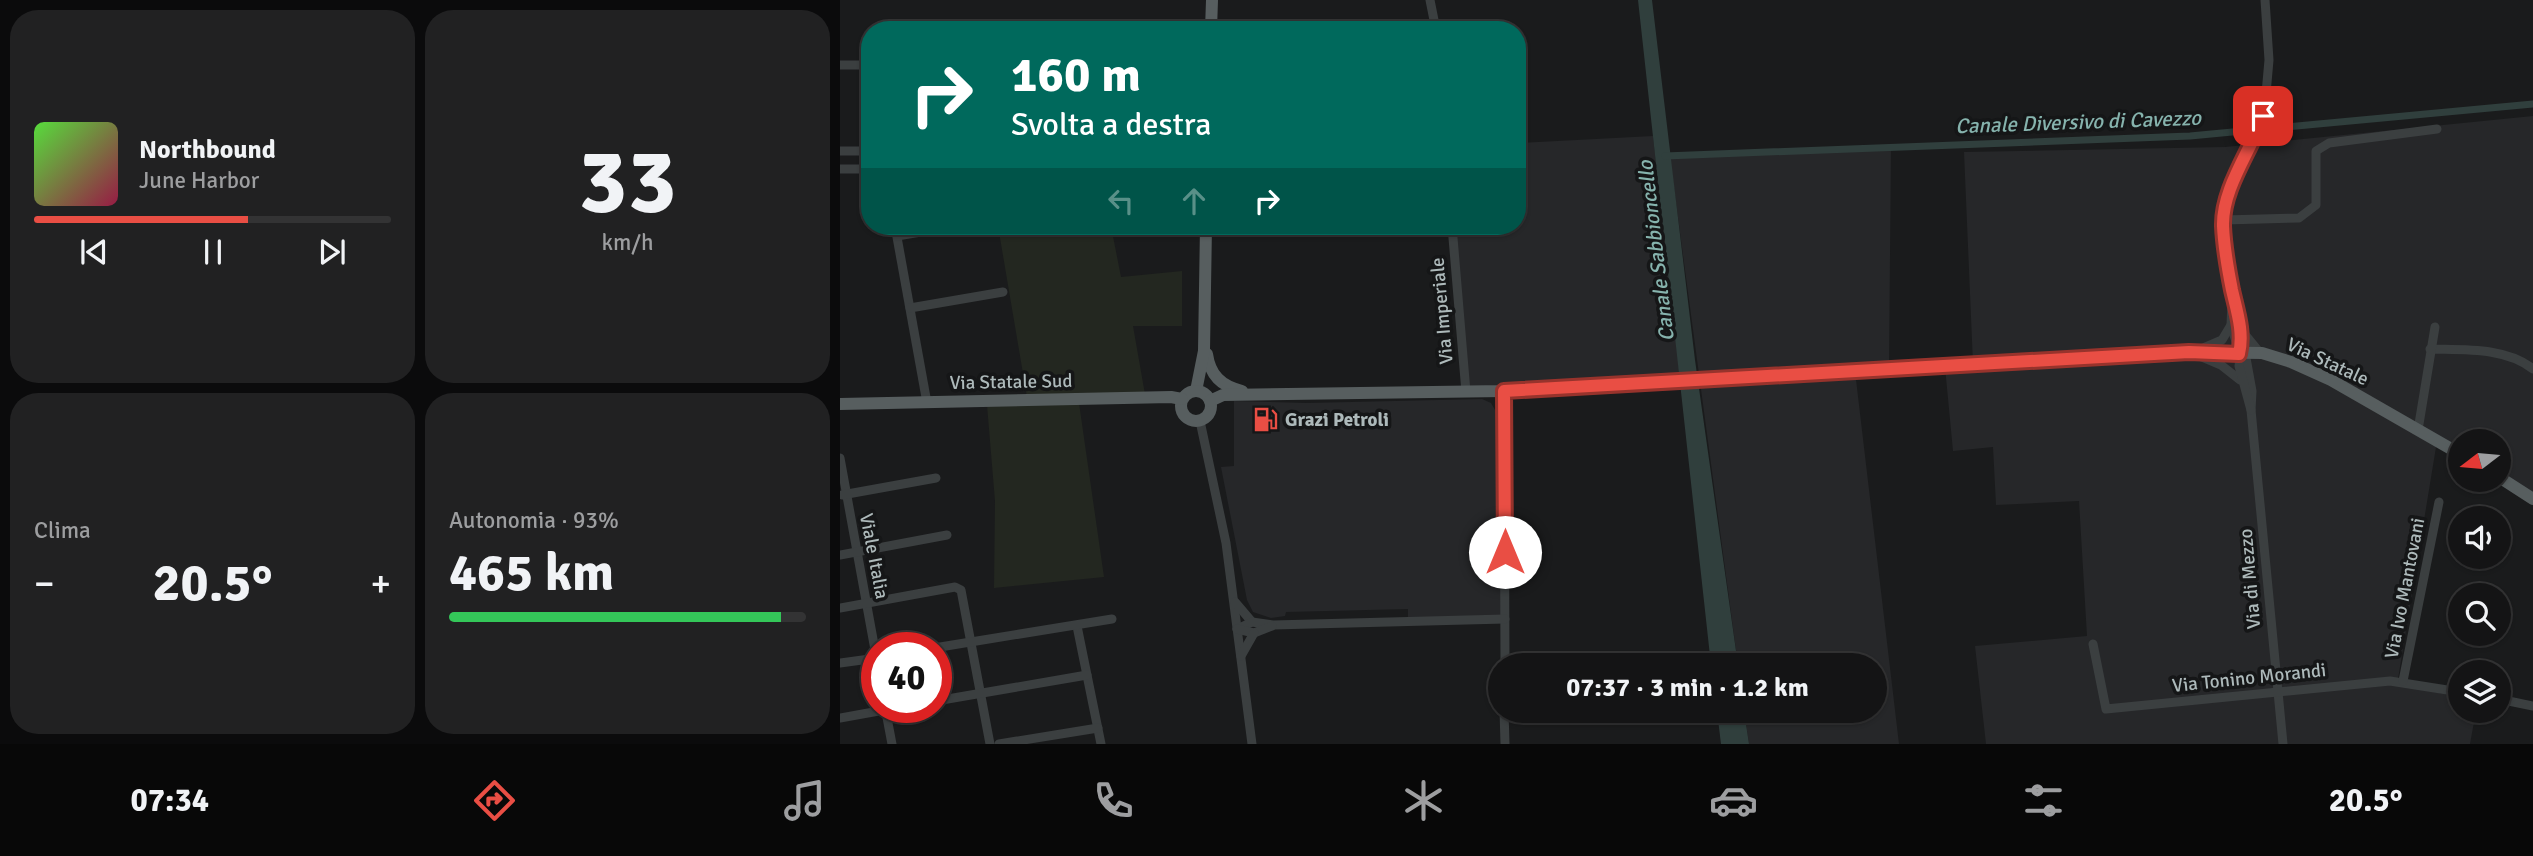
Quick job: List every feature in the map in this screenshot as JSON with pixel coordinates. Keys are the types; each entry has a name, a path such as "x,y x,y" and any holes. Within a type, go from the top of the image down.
{"main road":[{"path":"1212,21 1213,0"},
{"path":"1196,391 1204,351 1206,235"},
{"path":"1204,351 1212,372 1219,381 1236,389 1266,395"},
{"name":"Via Statale","path":"1266,395 1504,391 2189,352 2262,353 2291,362 2331,380 2448,447"},
{"path":"1196,391 1205,394 1210,401 1209,413 1200,421 1185,417 1181,411 1182,399 1190,392 1196,391"},
{"path":"1210,401 1223,395 1266,395"},
{"name":"Via Statale Sud","path":"840,404 1182,399"},
{"path":"2511,485 2533,499"}],"street":[{"path":"1430,0 1434,21"},
{"path":"2251,410 2241,382 2239,354 2242,341 2235,326 2224,220 2232,186 2255,140 2263,116 2269,60 2265,0"},
{"path":"840,65 861,65"},
{"path":"2224,220 2299,218 2316,205 2316,151 2329,143 2437,129"},
{"path":"840,151 861,151"},
{"path":"840,169 861,169"},
{"path":"903,235 897,236 927,402"},
{"name":"Via Imperiale","path":"1453,235 1466,392"},
{"path":"910,308 1003,292"},
{"path":"2189,352 2212,346 2235,326"},
{"path":"2235,326 2262,353 2249,364"},
{"path":"2418,430 2435,327"},
{"path":"2430,349 2483,350 2526,364 2533,369"},
{"path":"2189,352 2221,365 2241,382"},
{"path":"2239,354 2246,358 2249,364 2251,410"},
{"path":"1504,391 1505,653"},
{"name":"Via di Mezzo","path":"2251,410 2283,744"},
{"path":"1200,421 1226,543 1252,744"},
{"name":"Viale Italia","path":"840,458 843,495 872,632"},
{"path":"843,495 936,478"},
{"name":"Via Ivo Mantovani","path":"2403,681 2439,502"},
{"path":"840,555 947,535"},
{"path":"840,608 955,587 960,589 990,744"},
{"path":"1234,600 1252,622"},
{"path":"952,645 1112,619"},
{"path":"1237,629 1252,622 1273,625 1505,619"},
{"path":"1237,629 1254,633 1273,625"},
{"path":"1077,626 1101,744"},
{"path":"1241,657 1254,633"},
{"name":"Via Tonino Morandi","path":"2093,644 2106,709 2403,681 2448,690"},
{"path":"840,663 861,661"},
{"path":"952,698 1087,675"},
{"path":"2511,701 2533,706"},
{"path":"840,718 861,713"},
{"path":"888,723 892,744"},
{"path":"1504,723 1505,744"},
{"path":"999,744 1098,728"}],"shaded area":[{"path":"1638,0 1652,0 1695,360 1736,653 1710,653"},
{"path":"2533,116 2533,499 2511,485 2511,429 2448,429 2448,447 2437,441 2397,685 2448,695 2448,723 2474,723 2470,744 1986,744 1975,646 2087,636 2079,501 1996,505 1993,447 1953,451 1945,367 1973,364 1964,152 2225,147"},
{"path":"1653,136 1680,377 1464,387 1450,235 1526,235 1526,143"},
{"path":"1891,145 1889,367 1855,371 1899,744 1749,744 1746,723 1887,723 1887,653 1736,653 1670,158"},
{"path":"1000,235 1113,235 1121,277 1182,271 1182,326 1133,326 1146,400 1079,403 1104,577 994,588 995,501 987,405 1028,403"},
{"path":"1482,399 1491,403 1498,415 1502,615 1408,618 1408,609 1286,612 1285,616 1271,618 1253,612 1247,600 1221,467 1234,466 1234,401 1307,403"},
{"path":"1718,723 1746,723 1749,744 1721,744"}],"waterway":[{"name":"Canale Diversivo di Cavezzo","path":"1665,156 2190,136 2533,104"}],"place":[{"name":"Grazi Petroli","path":"1265,419"}],"route":[{"path":"1505,552 1504,391 2189,352 2239,354 2242,341 2223,225 2232,186 2255,140 2263,116"}],"water label":[{"name":"Canale Sabbioncello","path":"1656,251"}]}
